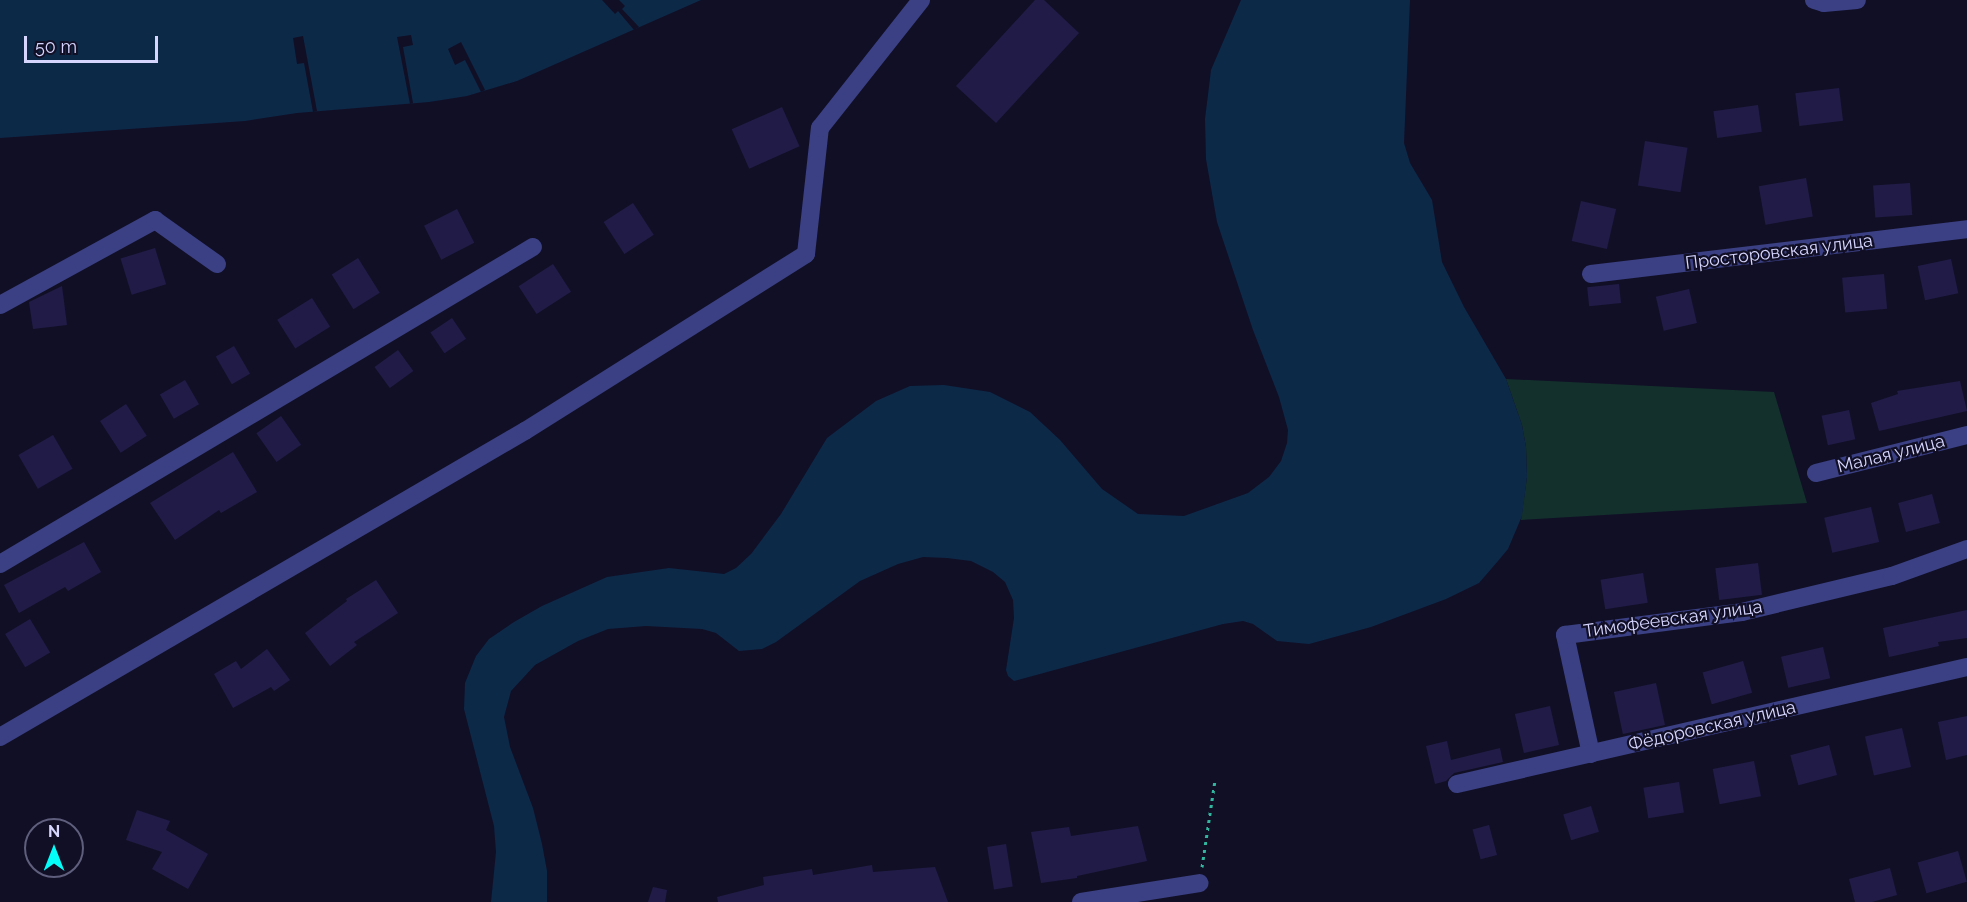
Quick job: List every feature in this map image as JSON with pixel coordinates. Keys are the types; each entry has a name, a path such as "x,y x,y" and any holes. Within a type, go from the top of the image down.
{"lane":[{"path":"0,737 525,431 806,254 820,128 921,0"},
{"path":"1814,0 1824,3 1857,0"},
{"path":"0,305 155,220 217,264"},
{"name":"Просторовская улица","path":"1591,274 1967,229"},
{"path":"0,564 533,247"},
{"name":"Малая улица","path":"1816,473 1967,435"},
{"name":"Тимофеевская улица","path":"1591,753 1565,635 1742,612 1892,576 1967,549"},
{"name":"Фёдоровская улица","path":"1457,784 1967,667"},
{"path":"1081,902 1199,883"}],"path":[{"path":"1199,883 1215,780"}],"green space":[{"path":"1506,379 1774,392 1807,503 1521,520 1527,477 1526,447 1522,425"}],"water":[{"path":"0,0 701,0 517,81 467,96 429,102 297,113 245,121 0,138"},
{"path":"1241,0 1410,0 1404,143 1410,163 1432,200 1442,262 1464,307 1506,379 1522,425 1526,447 1527,477 1522,516 1508,549 1479,583 1446,599 1371,627 1309,644 1277,641 1253,624 1243,621 1223,624 1014,681 1008,676 1006,670 1014,618 1013,600 1005,582 993,572 971,561 923,557 898,564 860,581 776,642 762,649 739,651 716,633 702,629 646,626 608,629 578,641 535,665 511,691 504,717 510,747 533,808 542,844 547,871 547,902 491,902 496,852 494,826 464,709 465,683 476,656 489,639 542,606 607,577 669,568 724,574 736,568 751,554 781,514 827,438 876,401 910,386 944,385 990,392 1030,412 1060,440 1102,489 1138,514 1184,516 1248,493 1269,477 1281,461 1287,443 1288,430 1279,397 1253,330 1217,222 1206,159 1205,119 1211,70"}],"pier":[{"path":"602,0 619,0 625,6 622,9 639,27 634,30 618,11 615,14"},
{"path":"411,35 413,45 403,47 413,103 410,104 397,37"},
{"path":"303,36 317,111 313,112 304,63 297,64 293,38"},
{"path":"461,42 485,90 481,92 465,60 455,65 448,49"}],"building":[{"path":"1035,0 1044,0 1079,33 996,123 956,86"},
{"path":"1839,88 1843,121 1799,126 1795,93"},
{"path":"1758,105 1762,132 1717,138 1713,111"},
{"path":"782,107 799,146 749,169 732,129"},
{"path":"1645,141 1687,148 1680,192 1638,185"},
{"path":"1806,178 1813,216 1766,225 1759,186"},
{"path":"1910,183 1912,215 1875,218 1873,186"},
{"path":"1581,201 1616,209 1607,249 1572,241"},
{"path":"633,203 654,235 624,254 604,222"},
{"path":"457,209 474,243 441,260 424,226"},
{"path":"155,248 166,284 132,295 121,259"},
{"path":"358,258 380,293 353,309 332,274"},
{"path":"1951,259 1958,293 1925,300 1918,266"},
{"path":"553,264 571,292 537,314 519,286"},
{"path":"1884,274 1887,309 1845,313 1842,278"},
{"path":"1619,284 1621,303 1589,306 1587,287"},
{"path":"62,286 67,325 33,329 29,302"},
{"path":"1689,289 1697,323 1664,331 1656,297"},
{"path":"312,298 330,327 295,349 277,320"},
{"path":"452,318 466,339 444,353 430,333"},
{"path":"234,346 250,374 232,384 216,356"},
{"path":"398,350 413,371 390,388 375,367"},
{"path":"185,380 199,404 174,419 160,394"},
{"path":"1960,381 1967,411 1879,431 1871,403 1898,394 1897,391"},
{"path":"126,404 147,436 121,453 100,421"},
{"path":"1849,410 1855,439 1828,445 1822,416"},
{"path":"281,416 301,445 277,462 256,433"},
{"path":"53,435 72,469 38,489 18,455"},
{"path":"233,452 257,492 221,513 219,510 175,540 150,503"},
{"path":"1932,494 1940,523 1906,532 1898,503"},
{"path":"1871,507 1879,542 1832,553 1824,518"},
{"path":"84,542 101,572 68,591 65,587 19,613 4,585"},
{"path":"1758,563 1762,595 1719,600 1715,568"},
{"path":"1643,573 1648,603 1605,609 1601,580"},
{"path":"376,580 398,613 354,642 357,645 330,666 305,633 347,601 346,599"},
{"path":"1967,610 1967,638 1938,642 1939,646 1889,657 1883,628"},
{"path":"30,619 50,652 25,667 5,634"},
{"path":"1823,647 1830,678 1788,688 1781,657"},
{"path":"267,649 290,680 274,691 271,687 233,708 214,674 236,661 241,669"},
{"path":"1743,661 1752,693 1712,704 1703,673"},
{"path":"1656,683 1665,725 1623,734 1614,692"},
{"path":"1550,706 1559,745 1524,753 1515,714"},
{"path":"1967,716 1967,755 1946,760 1938,722"},
{"path":"1902,728 1911,767 1874,776 1865,737"},
{"path":"1447,741 1451,760 1500,748 1503,762 1454,773 1446,781 1435,784 1426,746"},
{"path":"1829,745 1837,775 1798,785 1790,755"},
{"path":"1754,761 1761,796 1720,804 1713,769"},
{"path":"1679,782 1684,813 1648,818 1643,788"},
{"path":"1591,806 1599,832 1571,840 1563,814"},
{"path":"137,810 170,821 166,830 208,854 188,889 152,869 162,852 126,840"},
{"path":"1489,825 1497,855 1481,859 1473,829"},
{"path":"1138,826 1147,861 1077,876 1077,878 1041,883 1031,832 1069,827 1071,836"},
{"path":"1006,844 1013,886 994,889 987,847"},
{"path":"1958,851 1967,882 1926,893 1918,863"},
{"path":"872,865 873,872 935,867 948,902 718,902 717,897 764,885 763,877 812,869 813,875"},
{"path":"1890,868 1897,895 1872,902 1855,902 1849,879"},
{"path":"653,887 667,890 665,902 648,902"}]}
